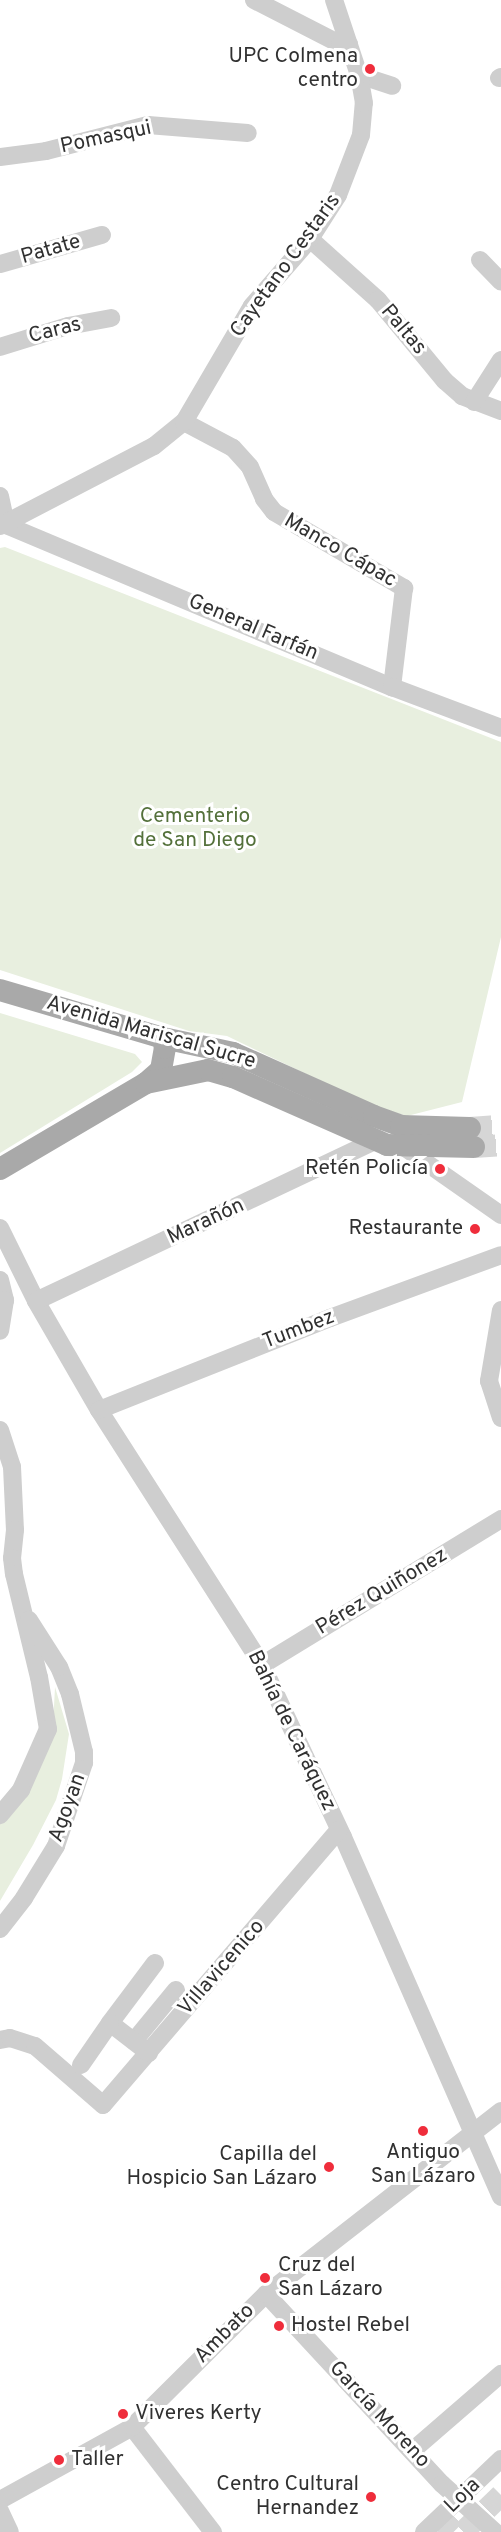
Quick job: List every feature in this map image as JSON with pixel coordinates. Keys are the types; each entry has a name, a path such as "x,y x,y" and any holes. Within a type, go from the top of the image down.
{"main road":[{"name":"Avenida Mariscal Sucre","path":"0,990 163,1038 249,1058 394,1124 472,1137 401,1145 375,1141 233,1077 208,1070 146,1083"},
{"path":"0,1169 146,1083 161,1070 165,1048 163,1038"}],"street":[{"path":"254,0 340,44 349,44"},
{"name":"Cayetano Cestaris","path":"3,526 154,446 184,422 252,306 310,239 339,195 361,135 364,103 359,75 334,0"},
{"path":"359,75 392,86"},
{"name":"Pomasqui","path":"0,157 46,150 148,125 248,133"},
{"name":"Patate","path":"0,264 102,235"},
{"name":"Paltas","path":"310,239 378,300 445,381 462,396 501,411"},
{"path":"480,260 501,282"},
{"name":"Caras","path":"0,347 68,326 111,318"},
{"path":"474,402 501,360"},
{"name":"Manco Cápac","path":"184,422 233,448 250,466 264,499 274,512 404,588 392,687"},
{"path":"0,496 3,526"},
{"name":"General Farfán","path":"3,526 392,687 501,728"},
{"name":"Marañón","path":"36,1301 375,1141"},
{"path":"401,1145 501,1215"},
{"name":"Bahía de Caráquez","path":"0,1228 36,1301 99,1410 262,1665 339,1830 501,2197"},
{"name":"Tumbez","path":"99,1410 330,1318 501,1255"},
{"path":"0,1280 5,1300 0,1331"},
{"path":"501,1310 489,1381 501,1419"},
{"path":"0,1430 12,1467 15,1530 6,1556 39,1677 48,1729 21,1790 0,1815"},
{"name":"Pérez Quiñonez","path":"262,1665 501,1519"},
{"name":"Agoyan","path":"0,1929 24,1898 56,1846 84,1763 84,1752 76,1716 59,1667 37,1630 23,1614"},
{"name":"Villavicenico","path":"0,2040 10,2038 35,2046 103,2105 339,1830"},
{"path":"81,2065 155,1963"},
{"path":"134,2041 176,1990"},
{"path":"110,2023 149,2053"},
{"name":"Ambato","path":"0,2500 132,2427 266,2294 501,2111"},
{"name":"García Moreno","path":"266,2294 412,2451 495,2532"},
{"path":"412,2451 501,2374"},
{"path":"132,2427 213,2532"},
{"name":"Loja","path":"424,2532 501,2459"},
{"path":"0,2511 10,2532"}],"green space":[{"name":"Cementerio de San Diego","path":"5,547 501,742 501,937 462,1102 407,1116 373,1106 227,1036 189,1031 0,970 0,548"},
{"path":"0,1013 135,1054 142,1062 132,1072 0,1153"},
{"path":"55,1687 69,1734 62,1779 56,1800 0,1901 0,1824 16,1806 53,1726"}],"tunnel":[{"path":"470,1128 501,1126"},
{"path":"474,1147 501,1145"},
{"path":"463,2532 501,2495"},
{"path":"438,2532 470,2500"}],"place":[{"name":"UPC Colmena centro","path":"370,69"},
{"name":"Retén Policía","path":"440,1169"},
{"name":"Restaurante","path":"475,1229"},
{"name":"Antiguo San Lázaro","path":"423,2131"},
{"name":"Capilla del Hospicio San Lázaro","path":"329,2167"},
{"name":"Cruz del San Lázaro","path":"265,2278"},
{"name":"Hostel Rebel","path":"279,2326"},
{"name":"Viveres Kerty","path":"123,2414"},
{"name":"Taller","path":"59,2460"},
{"name":"Centro Cultural Hernandez","path":"371,2497"}]}
